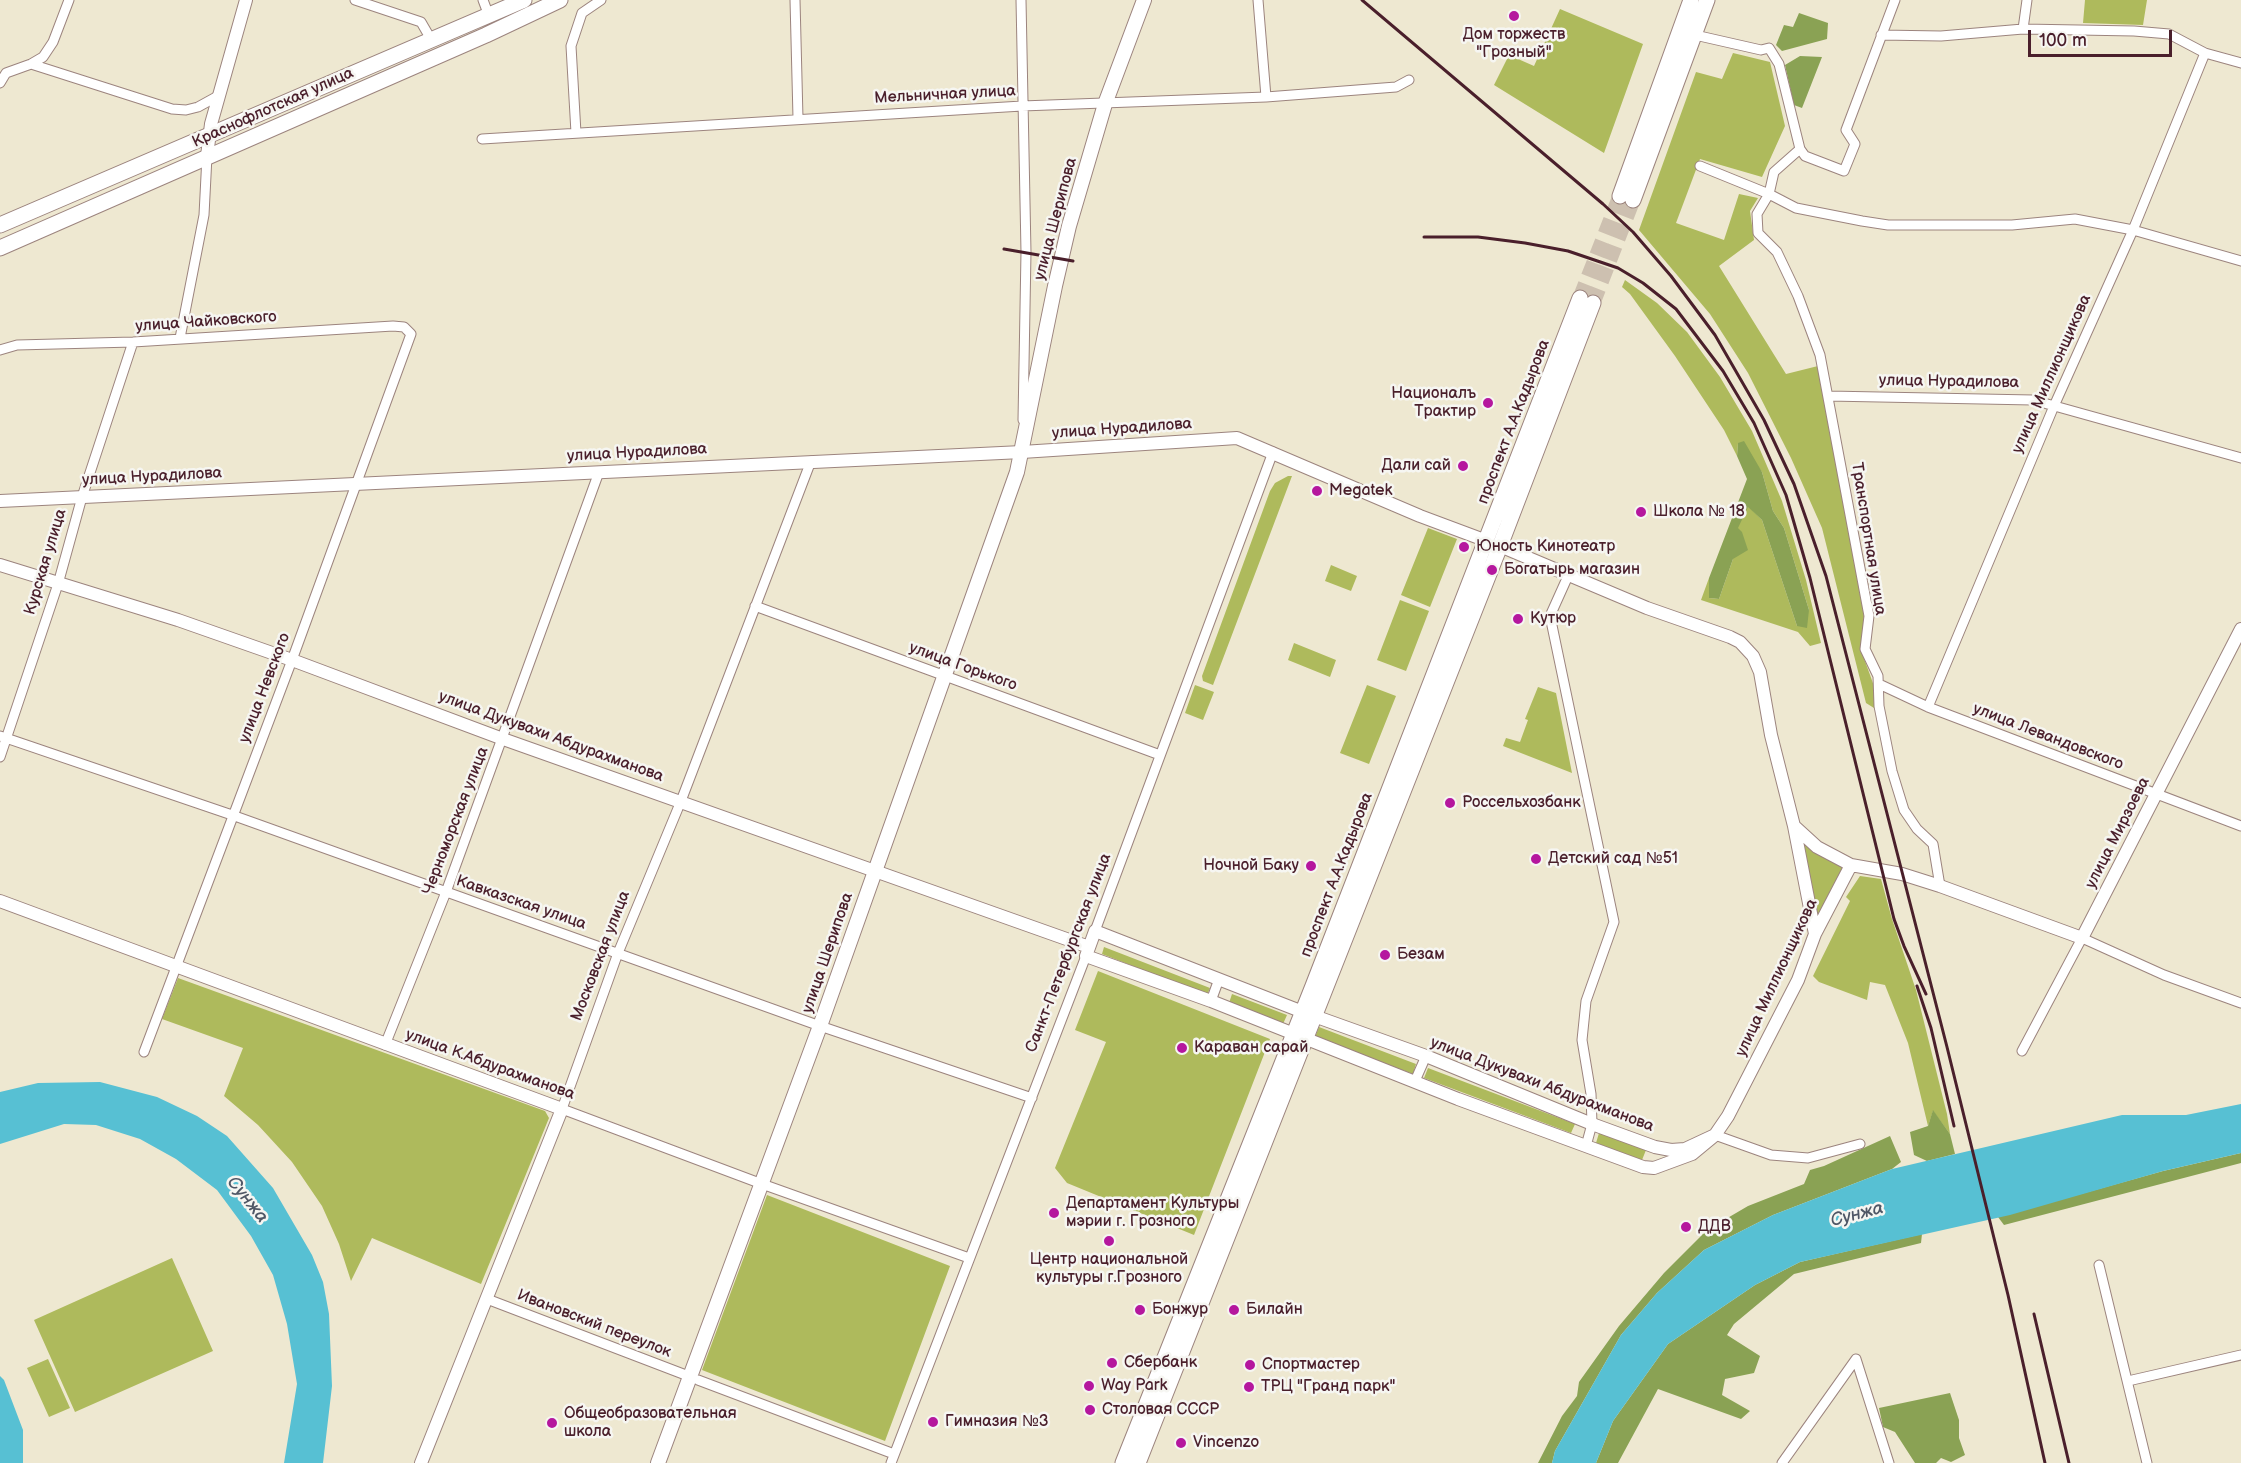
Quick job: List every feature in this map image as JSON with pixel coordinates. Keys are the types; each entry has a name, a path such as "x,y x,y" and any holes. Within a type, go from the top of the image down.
{"main road":[{"name":"Краснофлотская улица","path":"0,225 524,0"},
{"name":"Краснофлотская улица","path":"0,248 560,0"},
{"name":"улица Шерипова","path":"658,1463 694,1378 1009,498 1022,452 1060,259 1105,104 1144,0"},
{"path":"1691,0 1627,198 1695,35 1707,0"},
{"name":"проспект А.А.Кадырова","path":"1123,1463 1309,1014 1586,301"},
{"name":"проспект А.А.Кадырова","path":"1138,1463 1299,1037"}],"street":[{"path":"0,83 6,73 43,57 53,42 69,0"},
{"path":"180,339 204,215 209,137 218,96 246,0"},
{"path":"355,0 421,22 432,41"},
{"path":"483,0 489,16"},
{"path":"576,133 571,46 582,13 601,0"},
{"path":"795,0 798,118"},
{"name":"улица Шерипова","path":"1021,0 1026,252 1022,452"},
{"path":"1258,0 1266,97"},
{"path":"1695,35 1761,50 1769,48 1779,64 1800,149 1805,156 1844,171 1855,144 1846,130 1895,0"},
{"path":"2024,29 2027,0"},
{"path":"1881,35 1941,36 2024,29 2169,34 2205,53 2241,63"},
{"name":"улица Миллионщикова","path":"1928,707 2055,406 2133,230 2205,53"},
{"path":"31,64 172,110 198,107 218,96"},
{"name":"Мельничная улица","path":"482,138 1022,106 1266,97 1396,87 1409,80"},
{"path":"1768,194 1774,172 1800,149"},
{"path":"1700,166 1796,208 1888,225 2012,225 2075,219 2133,230 2241,261"},
{"name":"Транспортная улица","path":"1768,194 1756,214 1758,233 1777,252 1798,296 1820,355 1869,616 1865,649 1878,676 1878,706 1892,771 1904,810 1917,829 1933,844 1940,886"},
{"name":"улица Чайковского","path":"0,350 17,345 133,342 393,326 404,327 411,334"},
{"name":"улица Невского","path":"144,1052 292,660 411,334"},
{"name":"Курская улица","path":"0,757 3,737 58,584 82,497 133,342"},
{"name":"улица Нурадилова","path":"1828,396 2033,400 2241,458"},
{"name":"улица Нурадилова","path":"0,501 1022,452 1237,438 1420,516 1647,608 1740,642 1753,656 1760,672 1771,735 1794,826 1815,934"},
{"name":"Санкт-Петербургская улица","path":"892,1459 1011,1146 1032,1098 1273,452"},
{"name":"Московская улица","path":"421,1463 562,1109 618,953 681,801 811,461"},
{"name":"Черноморская улица","path":"385,1044 446,892 599,472"},
{"name":"улица Дукувахи Абдурахманова","path":"0,565 178,620 503,739 874,870 1299,1037 1643,1167"},
{"path":"1568,576 1550,616 1614,922 1586,1001 1582,1041 1591,1094 1592,1124 1586,1146"},
{"name":"улица Горького","path":"755,606 1160,755"},
{"name":"улица Мирзоева","path":"2022,1051 2241,629"},
{"name":"улица Левандовского","path":"1879,684 1928,707 2241,826"},
{"name":"Кавказская улица","path":"3,737 232,815 820,1026 1032,1098"},
{"path":"1794,826 1816,847 1851,865 1888,871 1940,886 2082,938 2164,975 2241,1003"},
{"name":"улица Миллионщикова","path":"1715,1135 1728,1116 1798,980 1815,934 1851,865"},
{"name":"улица К.Абдурахманова","path":"0,902 762,1184 969,1258"},
{"name":"улица Дукувахи Абдурахманова","path":"1095,931 1309,1014 1426,1056 1592,1124 1655,1147 1671,1150 1685,1149 1715,1135"},
{"path":"1211,1001 1219,979"},
{"path":"1415,1081 1426,1056"},
{"path":"1655,1147 1643,1167 1654,1168 1684,1157 1715,1135 1771,1155 1808,1158 1860,1144"},
{"path":"2099,1265 2147,1463"},
{"name":"Ивановский переулок","path":"487,1299 694,1378 892,1459"},
{"path":"2128,1381 2241,1355"},
{"path":"1782,1463 1856,1359 1889,1463"}],"green space":[{"path":"2085,0 2147,0 2143,25 2083,23"},
{"path":"1560,9 1643,44 1604,153 1494,85 1509,55 1534,66"},
{"path":"1799,13 1828,23 1827,39 1782,51 1776,45 1784,25 1793,27"},
{"path":"1733,53 1770,62 1785,126 1762,177 1700,159 1676,223 1724,240 1739,194 1758,198 1750,211 1754,240 1719,266 1786,374 1818,366 1864,616 1861,650 1874,686 1874,708 1866,703 1822,528 1791,458 1748,373 1710,314 1639,230 1696,72 1722,79"},
{"path":"1800,56 1822,57 1802,108 1794,105 1785,65"},
{"path":"1625,280 1657,303 1687,332 1720,377 1752,431 1782,501 1806,580 1821,643 1810,646 1798,632 1701,600 1709,578 1709,598 1719,599 1733,559 1737,528 1748,506 1762,520 1797,626 1809,610 1784,528 1773,511 1762,472 1738,443 1737,456 1724,430 1675,356 1630,294 1622,287"},
{"path":"1744,441 1762,472 1773,511 1784,528 1809,610 1807,628 1797,626 1762,520 1748,507 1738,528 1742,532 1748,550 1733,559 1719,599 1709,598 1709,578 1747,479 1737,456 1738,443"},
{"path":"1292,476 1213,685 1203,681 1202,676 1270,491 1275,483"},
{"path":"1428,528 1457,539 1430,607 1401,595"},
{"path":"1331,565 1357,576 1351,591 1325,581"},
{"path":"1400,600 1429,611 1406,671 1377,660"},
{"path":"1294,643 1336,660 1330,677 1288,660"},
{"path":"1195,685 1214,692 1203,720 1185,713"},
{"path":"1367,685 1396,696 1369,764 1340,753"},
{"path":"1538,687 1556,693 1572,773 1503,746 1506,738 1520,742 1528,720 1525,719"},
{"path":"1794,826 1851,865 1815,934"},
{"path":"1860,876 1881,879 1916,990 1950,1134 1933,1111 1928,1126 1908,1043 1885,985 1870,982 1867,1000 1819,982 1813,976 1850,901 1846,897"},
{"path":"1104,947 1210,988 1207,995 1102,954"},
{"path":"1098,971 1270,1039 1194,1235 1067,1183 1055,1168 1106,1042 1075,1030"},
{"path":"178,978 545,1111 549,1118 481,1284 372,1238 351,1281 339,1244 322,1206 292,1162 258,1125 224,1096 243,1048 162,1019"},
{"path":"1232,994 1287,1015 1283,1024 1229,1003"},
{"path":"1319,1027 1416,1064 1413,1074 1315,1037"},
{"path":"1428,1068 1575,1124 1571,1133 1424,1078"},
{"path":"1933,1110 1950,1134 1955,1154 1927,1161 1914,1155 1910,1132 1928,1126"},
{"path":"1599,1133 1646,1150 1642,1160 1596,1143"},
{"path":"1890,1136 1901,1162 1892,1169 1773,1215 1704,1250 1657,1293 1621,1335 1555,1451 1552,1463 1538,1463 1562,1416 1577,1396 1579,1382 1619,1326 1664,1273 1707,1230 1748,1206 1804,1184 1810,1170"},
{"path":"2241,1153 2241,1163 2004,1225 1998,1217 2163,1171"},
{"path":"767,1195 950,1266 885,1441 702,1370"},
{"path":"1922,1234 1921,1243 1794,1274 1734,1324 1727,1335 1760,1356 1754,1373 1725,1379 1722,1395 1750,1411 1741,1419 1658,1389 1618,1463 1596,1463 1613,1421 1668,1344 1755,1285 1800,1262"},
{"path":"172,1258 213,1351 75,1412 34,1320"},
{"path":"48,1359 70,1408 49,1417 27,1368"},
{"path":"1950,1393 1959,1420 1959,1438 1965,1455 1951,1462 1941,1458 1936,1463 1915,1463 1895,1432 1883,1427 1879,1408"}],"water":[{"name":"Сунжа","path":"100,1082 157,1097 197,1116 227,1136 273,1188 312,1255 323,1282 329,1314 332,1386 323,1463 284,1463 297,1384 287,1324 273,1275 251,1236 217,1190 176,1159 140,1139 96,1125 64,1124 0,1144 0,1092 38,1083"},
{"name":"Сунжа","path":"2241,1104 2241,1153 2163,1171 2010,1215 1800,1262 1755,1285 1668,1344 1613,1421 1596,1463 1552,1463 1555,1451 1621,1335 1657,1293 1704,1250 1773,1215 1892,1169 2122,1115 2186,1115"},
{"path":"0,1376 4,1380 23,1430 23,1463 0,1463"}],"tunnel":[{"path":"1580,298 1620,196"},
{"path":"1593,303 1633,200"}],"railway":[{"path":"1362,0 1633,232 1671,276 1715,335 1764,420 1794,484 1826,576 1947,1047 2008,1295 2045,1463"},
{"path":"1424,237 1478,237 1525,243 1568,251 1618,268 1643,283 1676,309 1723,371 1754,423 1786,495 1810,578 1894,919 1926,994"},
{"path":"1004,249 1073,261"},
{"path":"1917,986 1931,1028 1954,1126"},
{"path":"2034,1314 2069,1463"}],"place":[{"name":"Дом торжеств \"Грозный\"","path":"1514,16"},
{"name":"Националъ Трактир","path":"1488,403"},
{"name":"Дали сай","path":"1463,466"},
{"name":"Megatek","path":"1317,491"},
{"name":"Школа № 18","path":"1641,512"},
{"name":"Юность Кинотеатр","path":"1464,547"},
{"name":"Богатырь магазин","path":"1492,570"},
{"name":"Кутюр","path":"1518,619"},
{"name":"Россельхозбанк","path":"1450,803"},
{"name":"Детский сад №51","path":"1536,859"},
{"name":"Ночной Баку","path":"1311,866"},
{"name":"Безам","path":"1385,955"},
{"name":"Караван сарай","path":"1182,1048"},
{"name":"Департамент Культуры мэрии г. Грозного","path":"1054,1213"},
{"name":"ДДВ","path":"1686,1227"},
{"name":"Центр национальной культуры г.Грозного","path":"1109,1241"},
{"name":"Бонжур","path":"1140,1310"},
{"name":"Билайн","path":"1234,1310"},
{"name":"Сбербанк","path":"1112,1363"},
{"name":"Спортмастер","path":"1250,1365"},
{"name":"Way Park","path":"1089,1386"},
{"name":"ТРЦ \"Гранд парк\"","path":"1249,1387"},
{"name":"Столовая СССР","path":"1090,1410"},
{"name":"Гимназия №3","path":"933,1422"},
{"name":"Общеобразовательная школа","path":"552,1423"},
{"name":"Vincenzo","path":"1181,1443"}]}
